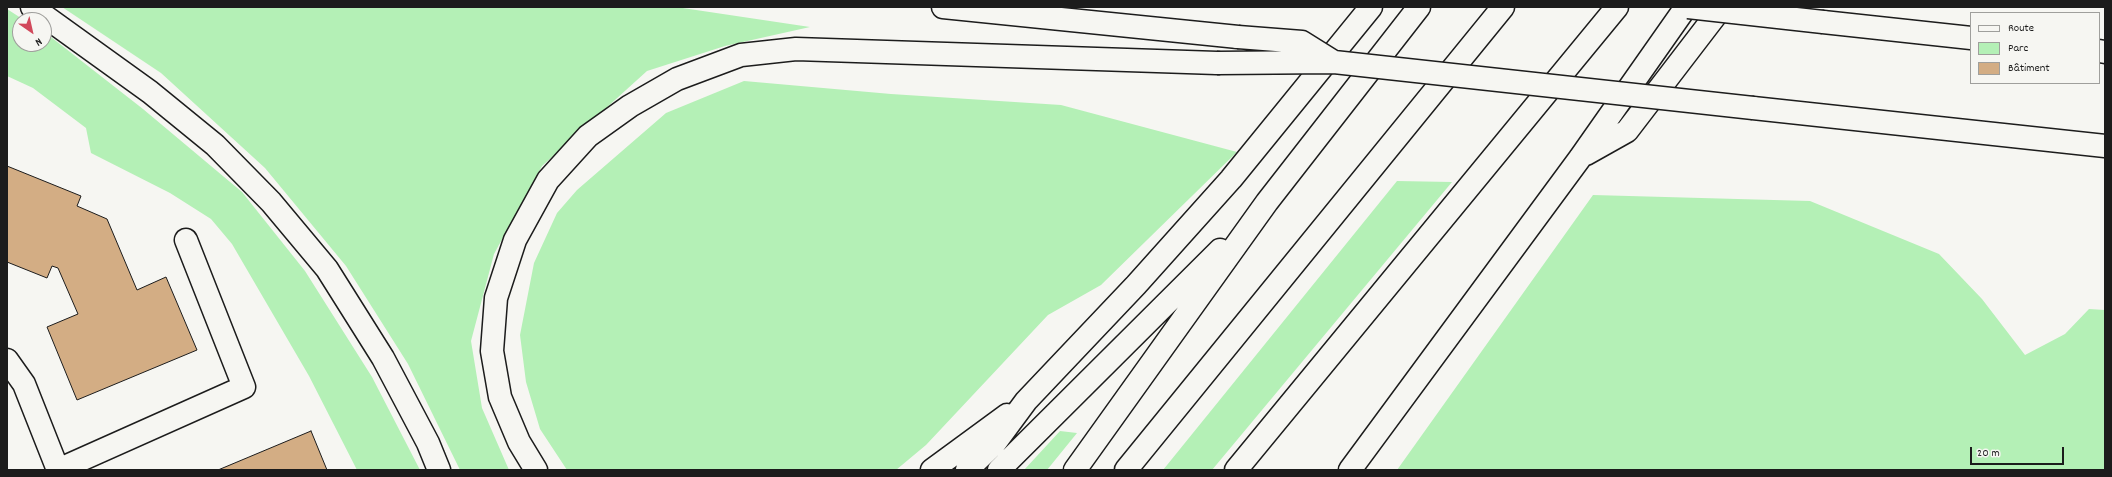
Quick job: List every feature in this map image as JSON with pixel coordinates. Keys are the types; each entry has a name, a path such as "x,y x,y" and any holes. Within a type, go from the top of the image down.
{"main road":[{"path":"32,7 150,92 215,145 271,202 327,269 375,345 428,443 439,470"},
{"path":"943,7 1238,37 1302,42 1334,62"},
{"path":"967,470 995,443 1026,401 1136,285 1231,179 1371,7"},
{"path":"1075,470 1267,202 1418,7"},
{"path":"1126,470 1503,7"},
{"path":"1236,470 1617,7"},
{"path":"1350,470 1580,158 1687,7 1970,38"},
{"path":"1580,158 1626,130 1722,7"},
{"path":"536,470 519,442 500,398 492,351 496,298 514,240 548,180 588,136 630,106 678,79 741,55 796,49 1217,63 1334,62 2105,146"},
{"path":"999,470 1267,202"},
{"path":"7,360 24,384 58,470 244,387 186,240"},
{"path":"932,470 1026,401"}],"green space":[{"path":"62,7 676,7 810,27 725,46 647,71 542,166 494,254 471,341 482,408 509,470 460,470 408,364 346,266 265,168 161,73"},
{"path":"7,9 12,12 12,52 52,52 52,38 143,109 242,192 305,271 372,377 420,470 357,470 309,376 232,244 211,219 170,193 91,153 86,128 33,88 7,76"},
{"path":"744,81 891,94 1061,105 1237,152 1101,285 1048,315 926,445 896,470 567,470 540,429 526,382 520,335 534,263 557,213 577,190 666,113"},
{"path":"1397,181 1452,182 1212,470 1163,470"},
{"path":"1593,195 1810,201 1939,254 1982,299 2025,355 2065,334 2089,309 2105,310 2105,470 1397,470"},
{"path":"1060,431 1077,433 1047,470 1024,470"}],"building":[{"path":"7,166 81,196 77,206 107,219 137,290 166,277 197,350 77,400 47,327 78,314 58,268 52,266 47,278 7,262"},
{"path":"311,431 327,470 218,470"}]}
